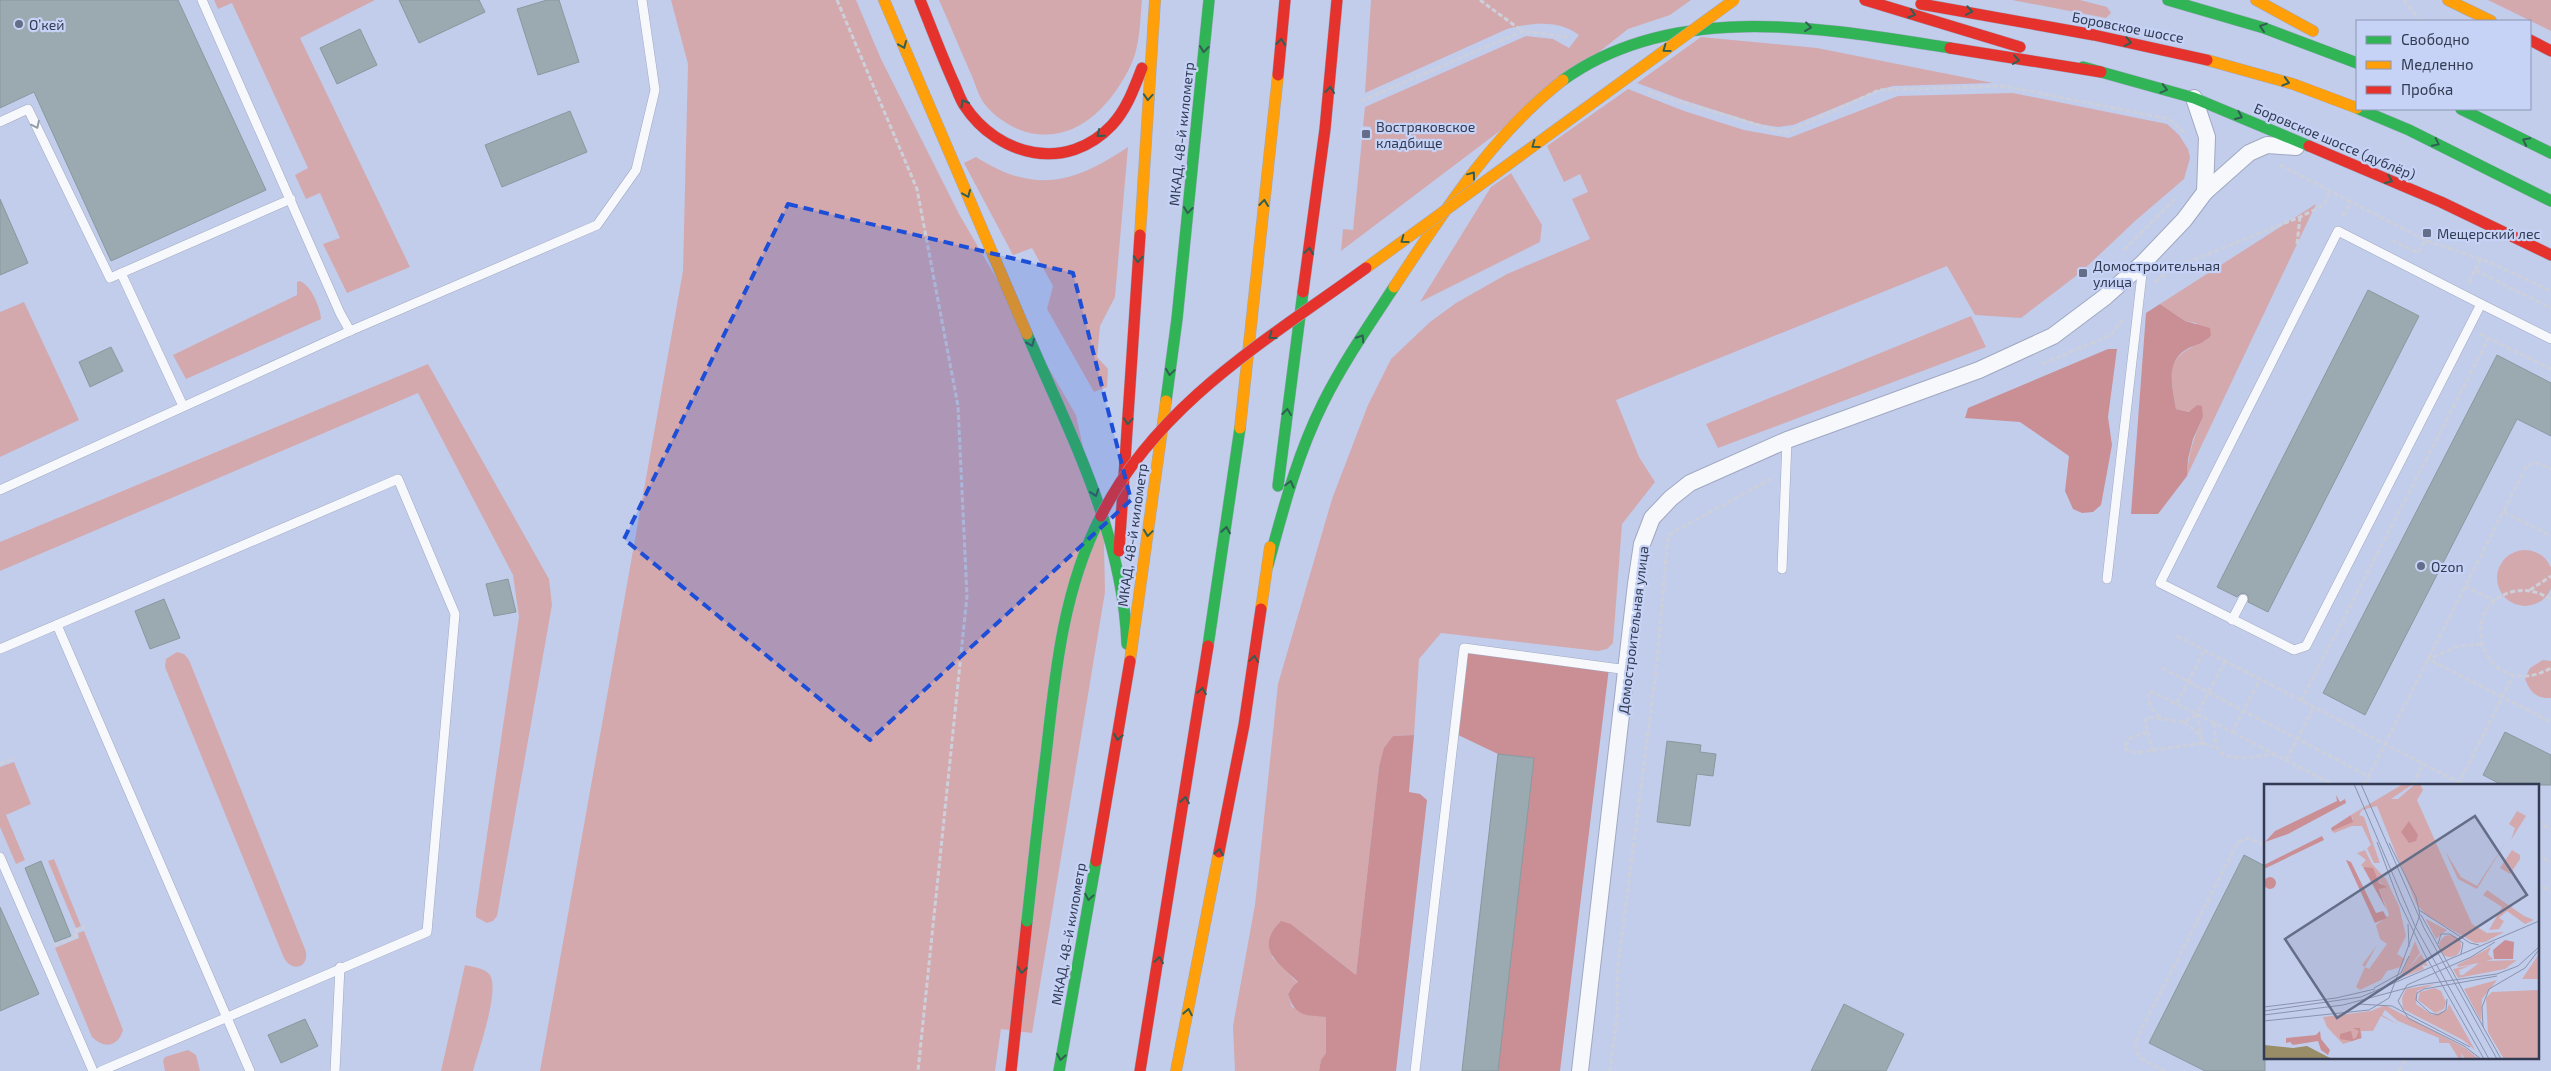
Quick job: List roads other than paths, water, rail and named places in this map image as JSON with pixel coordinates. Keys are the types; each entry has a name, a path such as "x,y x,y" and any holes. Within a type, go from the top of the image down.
{"main road":[{"path":"884,0 1093,487 1110,539 1118,574 1127,638 1126,689"},
{"path":"920,0 944,61 965,107 988,133 1018,150 1045,157 1077,152 1102,134 1125,109 1139,80 1152,31"},
{"path":"1118,574 1155,0"},
{"name":"МКАД, 48-й километр","path":"1059,1071 1126,689 1177,319 1209,0"},
{"path":"1140,1071 1194,739 1246,391 1285,0"},
{"path":"1178,1067 1244,725 1268,565 1328,105 1337,0"},
{"path":"1011,1071 1056,660 1071,597 1089,542 1110,498 1132,464 1192,398 1222,372 1734,0"},
{"path":"1865,0 2100,72"},
{"name":"Боровское шоссе","path":"1886,0 1967,10 2193,55 2320,92 2356,107"},
{"path":"2168,0 2218,12 2307,42 2356,62"},
{"path":"2256,0 2356,54"},
{"path":"2448,0 2489,20"},
{"path":"1268,565 1292,475 1314,420 1341,369 1440,217 1475,171 1511,127 1553,88 1582,65 1610,50 1642,37 1741,24 1785,24 1829,29 2100,72"},
{"path":"2531,41 2551,51"},
{"name":"Боровское шоссе (дублёр)","path":"2100,72 2194,98 2441,202 2551,255"},
{"name":"Боровское шоссе","path":"2363,110 2409,130 2551,200"},
{"path":"2463,110 2551,153"}],"street":[{"path":"2194,98 2207,138 2205,192"},
{"name":"Домостроительная улица","path":"1580,1071 1642,544 1652,518 1671,498 1690,483 1787,440 1961,377 2054,336 2105,297 2143,263 2184,220 2205,192 2249,154 2267,145 2314,148"}],"lane":[{"path":"202,0 350,331"},
{"path":"0,490 350,331 597,226 636,170 655,90 642,0"},
{"path":"0,122 28,109 110,278 291,199"},
{"path":"2482,304 2306,646 2294,650 2160,583 2338,231 2463,294 2551,339"},
{"path":"2107,579 2143,263"},
{"path":"121,273 182,406"},
{"path":"1782,569 1787,440"},
{"path":"0,650 398,479 455,614 427,932 340,967 101,1071"},
{"path":"2232,620 2243,600"},
{"path":"56,625 250,1071"},
{"path":"1415,1071 1464,648 1628,670"},
{"path":"0,857 93,1071"},
{"path":"335,1071 340,967"}],"place":[{"name":"О’кей","path":"19,24"},
{"name":"Востряковское кладбище","path":"1366,134"},
{"name":"Мещерский лес","path":"2427,233"},
{"name":"Домостроительная улица","path":"2083,273"},
{"name":"Ozon","path":"2421,566"}]}
